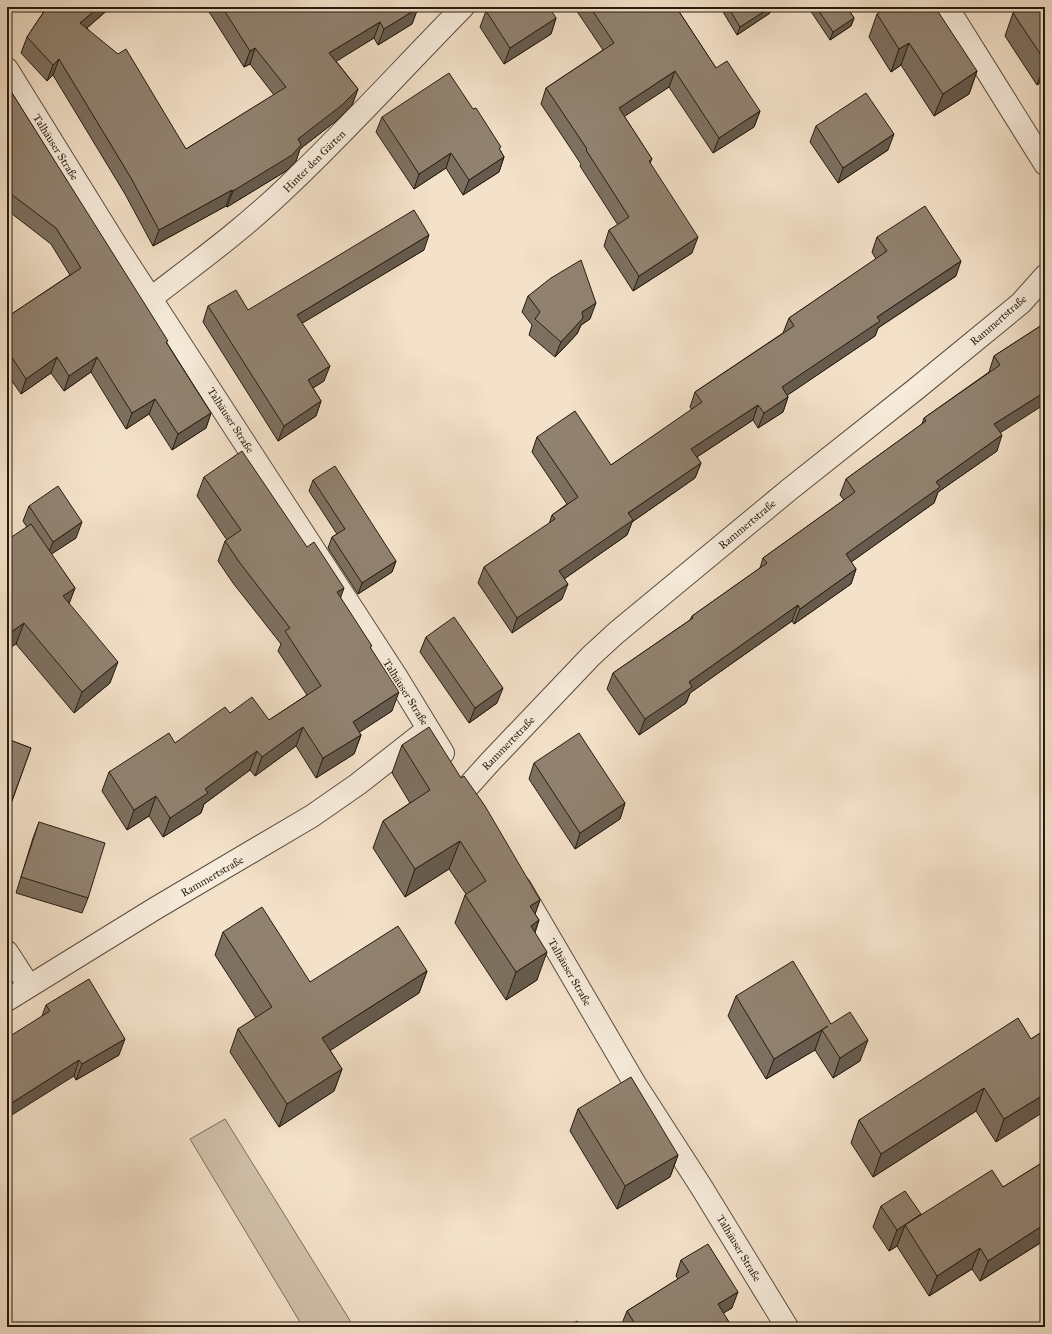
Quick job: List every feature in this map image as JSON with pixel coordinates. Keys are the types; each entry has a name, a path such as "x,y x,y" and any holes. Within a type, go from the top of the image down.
{"street":[{"name":"Hinter den Gärten","path":"151,298 251,220 289,186 463,7"},
{"path":"947,7 1045,164"},
{"name":"Talhäuser Straße","path":"7,69 151,298 396,676 468,798"},
{"name":"Rammertstraße","path":"468,798 490,762 591,656 616,633 790,489 1015,308 1045,276"},
{"name":"Rammertstraße","path":"7,1000 156,908 312,816 358,784 428,728"},
{"name":"Talhäuser Straße","path":"512,872 635,1084 702,1188 787,1327"},
{"path":"7,952 29,986"}],"shaded area":[{"path":"225,1119 354,1327 303,1327 190,1139"}],"building":[{"path":"47,7 99,7 80,23 118,54 126,49 186,149 286,87 255,48 250,51 222,7 418,8 384,29 380,22 329,53 358,89 342,105 298,139 301,145 292,155 233,191 232,190 159,230 131,178 59,59 53,65 27,37"},
{"path":"492,7 549,7 556,18 510,48 486,11"},
{"path":"590,7 676,7 716,68 727,61 760,111 719,138 675,71 619,108 652,159 649,161 698,237 639,276 609,230 629,217 586,150 587,149 546,88 614,43"},
{"path":"728,7 771,7 740,27"},
{"path":"816,7 847,7 854,18 833,32"},
{"path":"888,7 935,7 977,71 943,94 909,43 899,49 877,14"},
{"path":"1022,7 1045,7 1045,61 1013,13"},
{"path":"449,73 473,109 476,108 501,147 499,148 504,157 469,180 451,153 419,174 382,117"},
{"path":"7,85 168,341 166,342 211,413 178,434 155,399 132,413 97,357 69,376 57,357 26,379 7,350 7,317 81,268 56,228 7,191"},
{"path":"866,93 894,134 843,168 816,126"},
{"path":"925,206 961,261 877,317 880,321 782,387 788,397 764,413 758,405 691,449 701,463 628,513 633,520 559,571 568,584 517,618 484,567 555,519 552,515 578,497 537,437 575,411 611,465 702,402 695,392 794,326 789,318 887,251 877,237"},
{"path":"414,210 429,235 297,315 330,366 308,380 321,401 284,426 208,306 236,290 248,310"},
{"path":"581,260 596,303 582,312 583,318 561,342 535,319 540,312 528,296 551,278"},
{"path":"1045,323 1045,392 994,424 1002,435 936,482 940,487 846,554 856,569 800,609 798,605 689,682 692,687 645,719 613,673 693,618 692,616 767,563 763,558 855,492 846,479 926,421 924,418 1000,365 994,356"},
{"path":"242,451 307,547 314,542 344,588 337,592 372,646 370,647 399,692 353,722 361,735 323,758 303,727 262,757 257,751 205,789 208,793 170,818 156,796 134,810 109,772 169,733 175,743 225,707 230,713 252,697 269,720 321,686 285,631 290,628 225,541 241,530 204,477"},
{"path":"335,466 396,561 362,583 332,537 345,529 313,480"},
{"path":"58,486 82,522 53,542 29,506"},
{"path":"31,524 75,588 63,596 118,662 82,692 24,623 7,635 7,540"},
{"path":"454,617 503,688 475,708 426,637"},
{"path":"429,727 461,778 464,776 485,806 540,900 530,906 539,920 531,926 547,952 516,972 465,895 486,881 460,841 415,869 383,821 430,790 402,745"},
{"path":"579,733 625,803 580,833 534,763"},
{"path":"7,739 31,748 10,806 7,805"},
{"path":"39,822 105,843 88,898 21,877"},
{"path":"262,907 310,982 398,926 427,971 322,1038 342,1069 287,1104 238,1029 272,1007 223,932"},
{"path":"793,961 831,1024 850,1012 868,1040 840,1058 822,1030 828,1026 774,1059 736,996"},
{"path":"89,979 125,1039 82,1064 79,1060 7,1106 7,1038 50,1011 46,1005"},
{"path":"1018,1018 1031,1039 1045,1030 1045,1094 1004,1119 984,1088 881,1154 859,1120"},
{"path":"631,1077 678,1155 625,1186 578,1109"},
{"path":"1045,1161 1045,1224 988,1261 980,1248 937,1276 905,1225 992,1170 1003,1187"},
{"path":"905,1191 921,1214 897,1230 881,1206"},
{"path":"708,1244 738,1292 718,1304 732,1327 637,1327 627,1311 689,1272 681,1260"},
{"path":"577,1321 580,1327 568,1327"}]}
